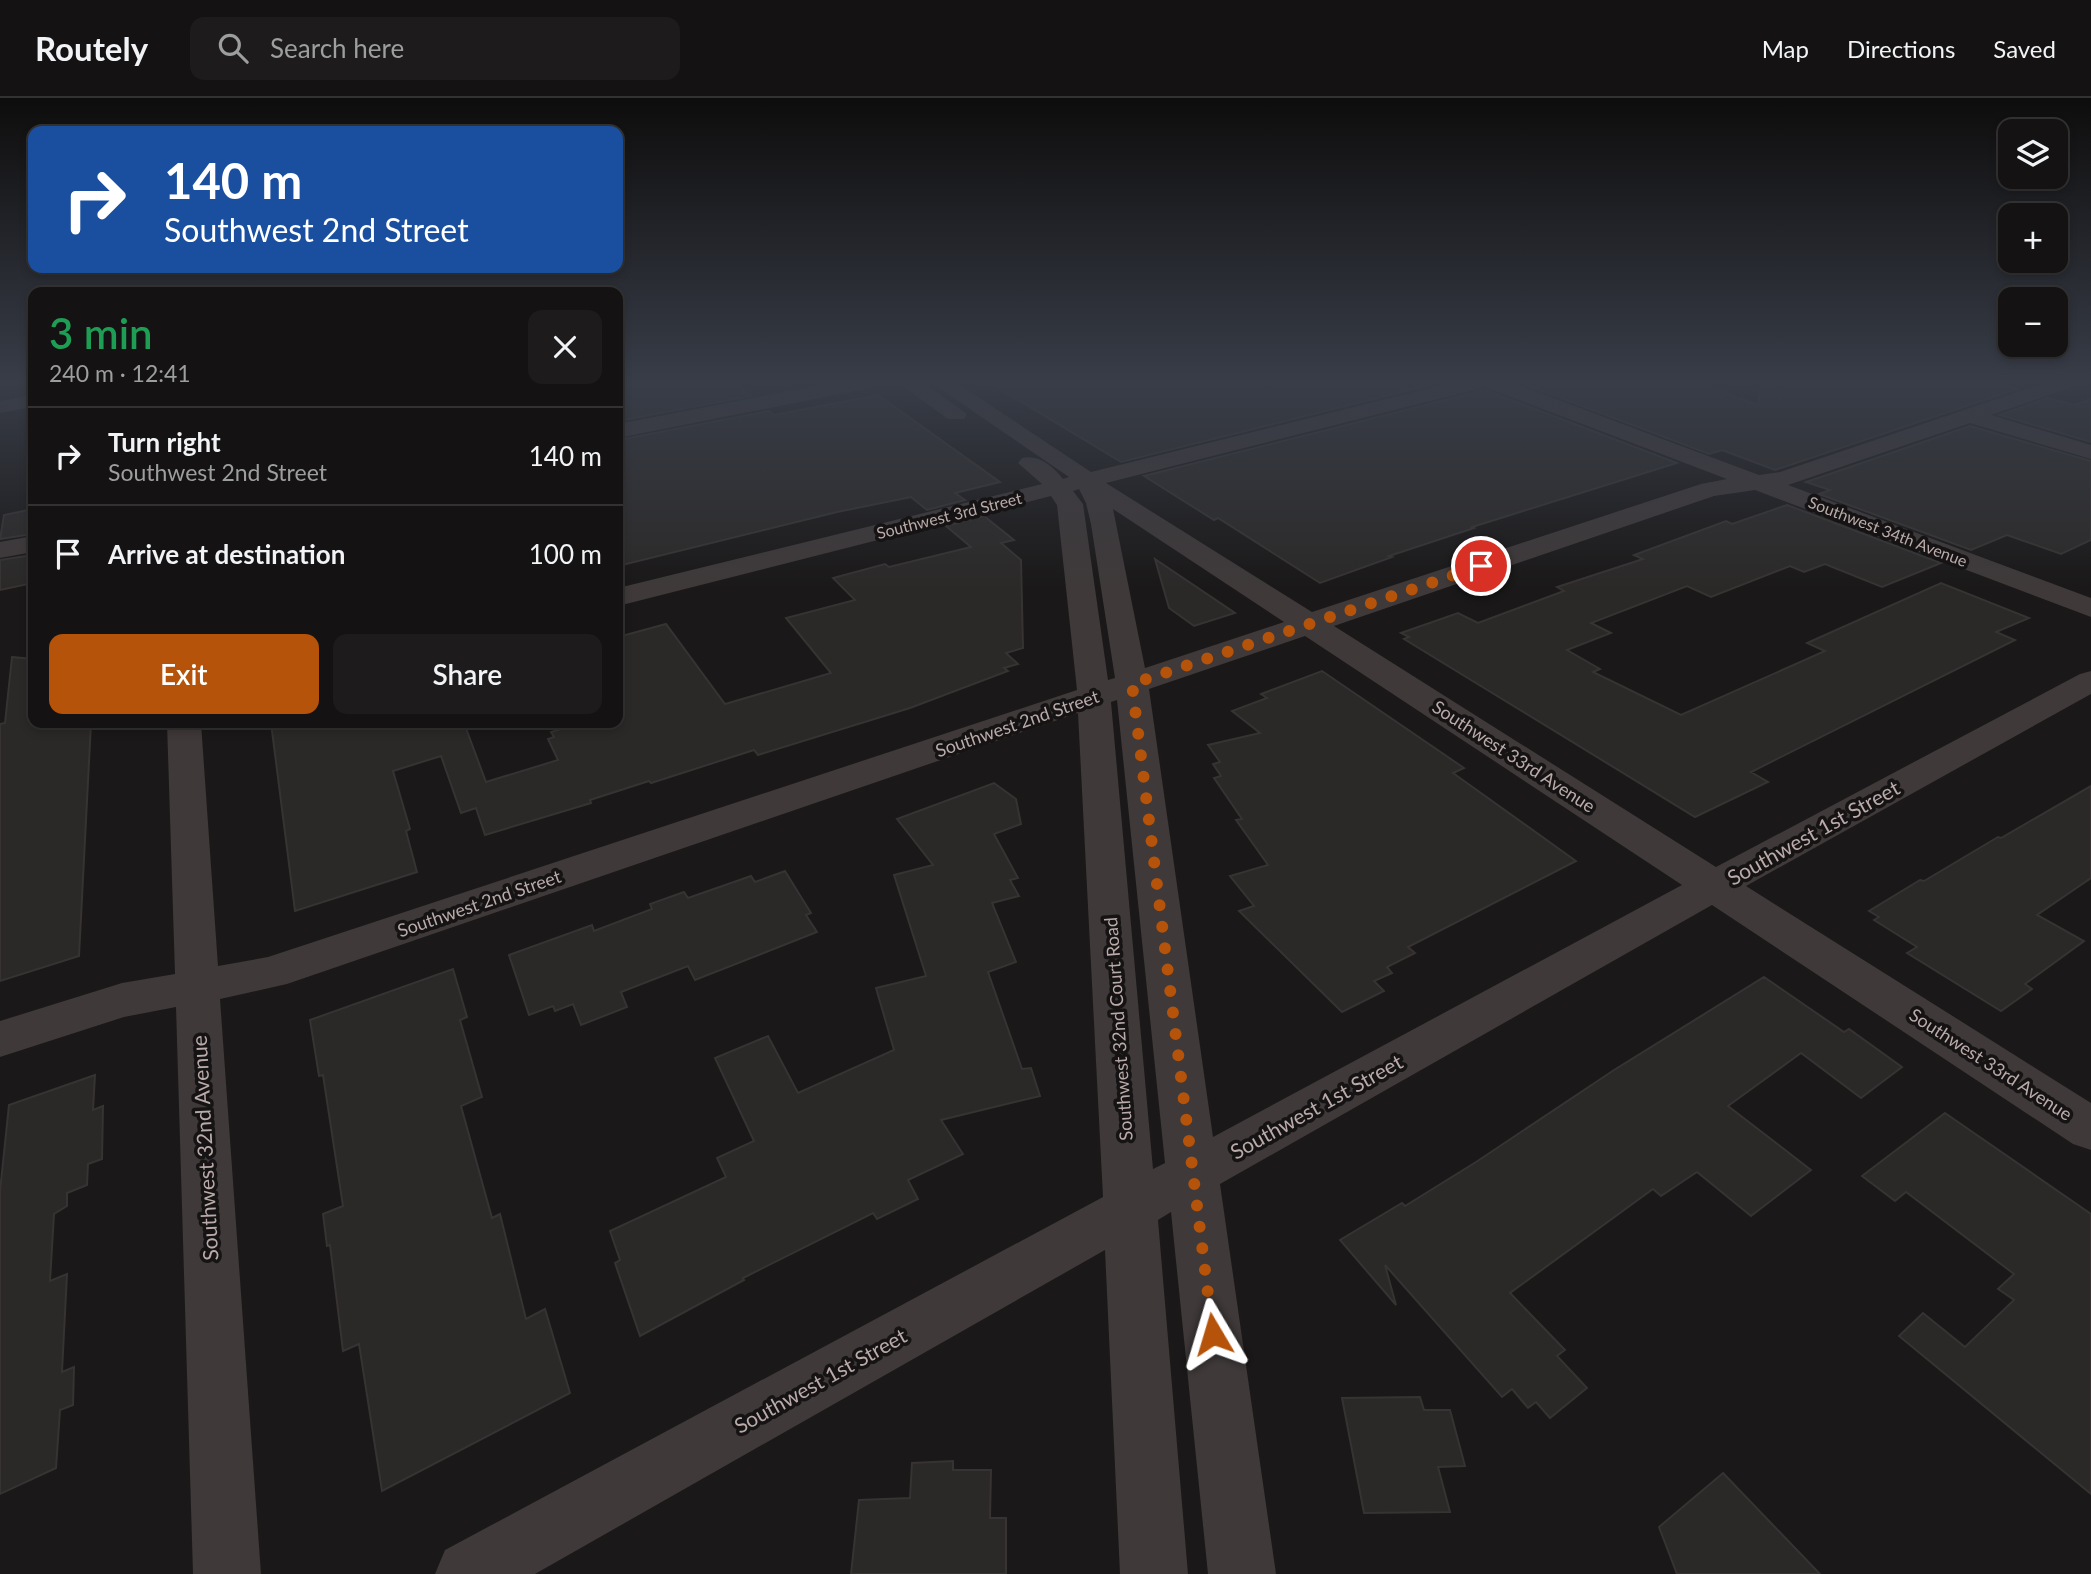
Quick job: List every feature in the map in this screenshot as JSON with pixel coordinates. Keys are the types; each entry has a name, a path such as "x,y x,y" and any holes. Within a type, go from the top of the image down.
{"street":[{"name":"Southwest 33rd Avenue","path":"1010,450 1045,473 1073,484 1176,539 2091,1129"},
{"name":"Southwest 33rd Avenue","path":"1045,450 1071,467 1073,484"},
{"name":"Southwest 3rd Street","path":"623,596 1210,450"},
{"name":"Southwest 34th Avenue","path":"1670,450 2091,608"},
{"name":"Southwest 2nd Street","path":"0,1039 122,1000 271,973 1710,489 1784,479 1870,450"},
{"name":"Southwest 32nd Court Road","path":"1154,1574 1116,991 1113,690 1109,546 1099,503 1073,484 1070,504 1084,627 1113,690 1193,1175 1242,1574"},
{"path":"1109,546 1144,538 1176,539"},
{"path":"0,550 28,545"},
{"name":"Southwest 1st Street","path":"469,1574 1716,885 2091,681"},
{"name":"Southwest 32nd Avenue","path":"184,728 227,1574"}],"building":[{"path":"623,450 955,450 1000,482 955,493 965,500 927,510 911,497 837,512 623,565"},
{"path":"1101,450 1170,450 1121,462"},
{"path":"1248,450 1642,450 1677,463 1472,527 1474,528 1389,556 1392,557 1320,583 1218,518 1214,520 1144,476"},
{"path":"1698,450 1835,450 1775,470 1722,450 1709,454"},
{"path":"1900,450 2053,450 2091,461 2091,540 2061,554 2007,535 1971,550 1819,494 1830,490 1806,482"},
{"path":"1787,505 1941,563 1882,587 1825,564 1804,572 1790,566 1711,597 1687,586 1591,623 1611,633 1567,650 1600,669 1593,672 1681,715 1825,651 1807,643 1941,583 2029,618 1996,632 2015,640 1751,772 1768,782 1695,817 1404,639 1409,637 1401,633 1458,613 1478,623 1564,591 1557,587 1643,559 1634,555 1726,521 1732,524"},
{"path":"28,510 28,535 0,539 4,515"},
{"path":"984,516 1014,540 1001,543 1021,560 1023,648 1006,653 1018,664 1004,668 1008,671 910,708 758,755 754,750 651,783 649,781 590,800 591,803 485,835 476,808 461,813 441,756 393,771 410,829 406,831 417,872 295,911 272,728 466,728 486,782 558,760 548,739 554,737 551,732 565,728 623,728 623,636 666,624 725,704 831,673 786,618 855,600 833,578 885,564 889,567 971,547 946,526"},
{"path":"28,556 28,584 0,590 0,560"},
{"path":"1155,559 1235,613 1194,626 1169,608"},
{"path":"12,657 28,659 28,728 91,728 79,956 0,981 0,724 5,723"},
{"path":"1322,671 1464,768 1453,773 1576,861 1408,947 1415,953 1387,967 1392,973 1374,981 1384,991 1342,1012 1239,911 1254,906 1230,876 1268,865 1236,820 1242,819 1214,778 1221,776 1213,764 1220,762 1208,745 1260,733 1232,711 1267,698 1261,694"},
{"path":"994,783 1016,799 1021,824 994,834 1018,878 1010,880 1019,896 992,903 1016,962 988,972 1022,1069 1031,1068 1040,1096 941,1120 963,1154 908,1180 918,1199 877,1219 873,1213 743,1278 744,1280 640,1336 615,1263 620,1260 610,1231 726,1177 717,1158 754,1141 715,1058 768,1036 798,1093 894,1050 876,988 926,976 894,875 933,865 897,819"},
{"path":"2091,786 2091,878 2037,915 2084,941 2025,984 2032,989 2001,1011 1907,953 1917,947 1874,920 1879,917 1869,911"},
{"path":"785,871 811,913 806,915 817,932 695,980 688,966 621,992 627,1007 581,1025 573,1004 555,1011 553,1006 529,1015 509,955 592,925 594,931 652,909 650,904 684,892 688,898 751,876 755,882"},
{"path":"453,969 467,1017 460,1020 482,1097 461,1106 492,1218 500,1214 526,1319 545,1309 570,1393 382,1491 359,1344 343,1351 330,1245 327,1246 323,1214 343,1206 323,1075 319,1076 310,1020"},
{"path":"1764,977 1844,1032 1849,1029 1902,1067 1861,1098 1801,1053 1728,1106 1811,1170 1751,1216 1697,1172 1661,1196 1653,1189 1510,1293 1565,1350 1557,1356 1587,1388 1550,1418 1536,1402 1528,1408 1512,1389 1502,1397 1385,1265 1396,1305 1340,1240 1402,1203 1405,1206 1476,1162 1614,1070"},
{"path":"95,1075 93,1110 103,1106 102,1159 88,1164 87,1185 67,1193 67,1206 54,1214 50,1281 67,1274 62,1372 74,1367 73,1405 60,1410 56,1468 0,1494 0,1191 9,1105"},
{"path":"1945,1113 2091,1214 2091,1494 1899,1336 1923,1313 1965,1347 2014,1300 1998,1289 2014,1274 1906,1192 1895,1201 1862,1176"},
{"path":"1420,1397 1424,1410 1450,1410 1465,1466 1438,1467 1450,1512 1364,1513 1342,1398"},
{"path":"953,1461 953,1470 991,1470 990,1518 1006,1518 1006,1574 851,1574 859,1500 910,1498 912,1463"},
{"path":"1723,1473 1820,1574 1677,1574 1659,1527"}],"route":[{"path":"1213,1334 1132,684 1481,566"}]}
